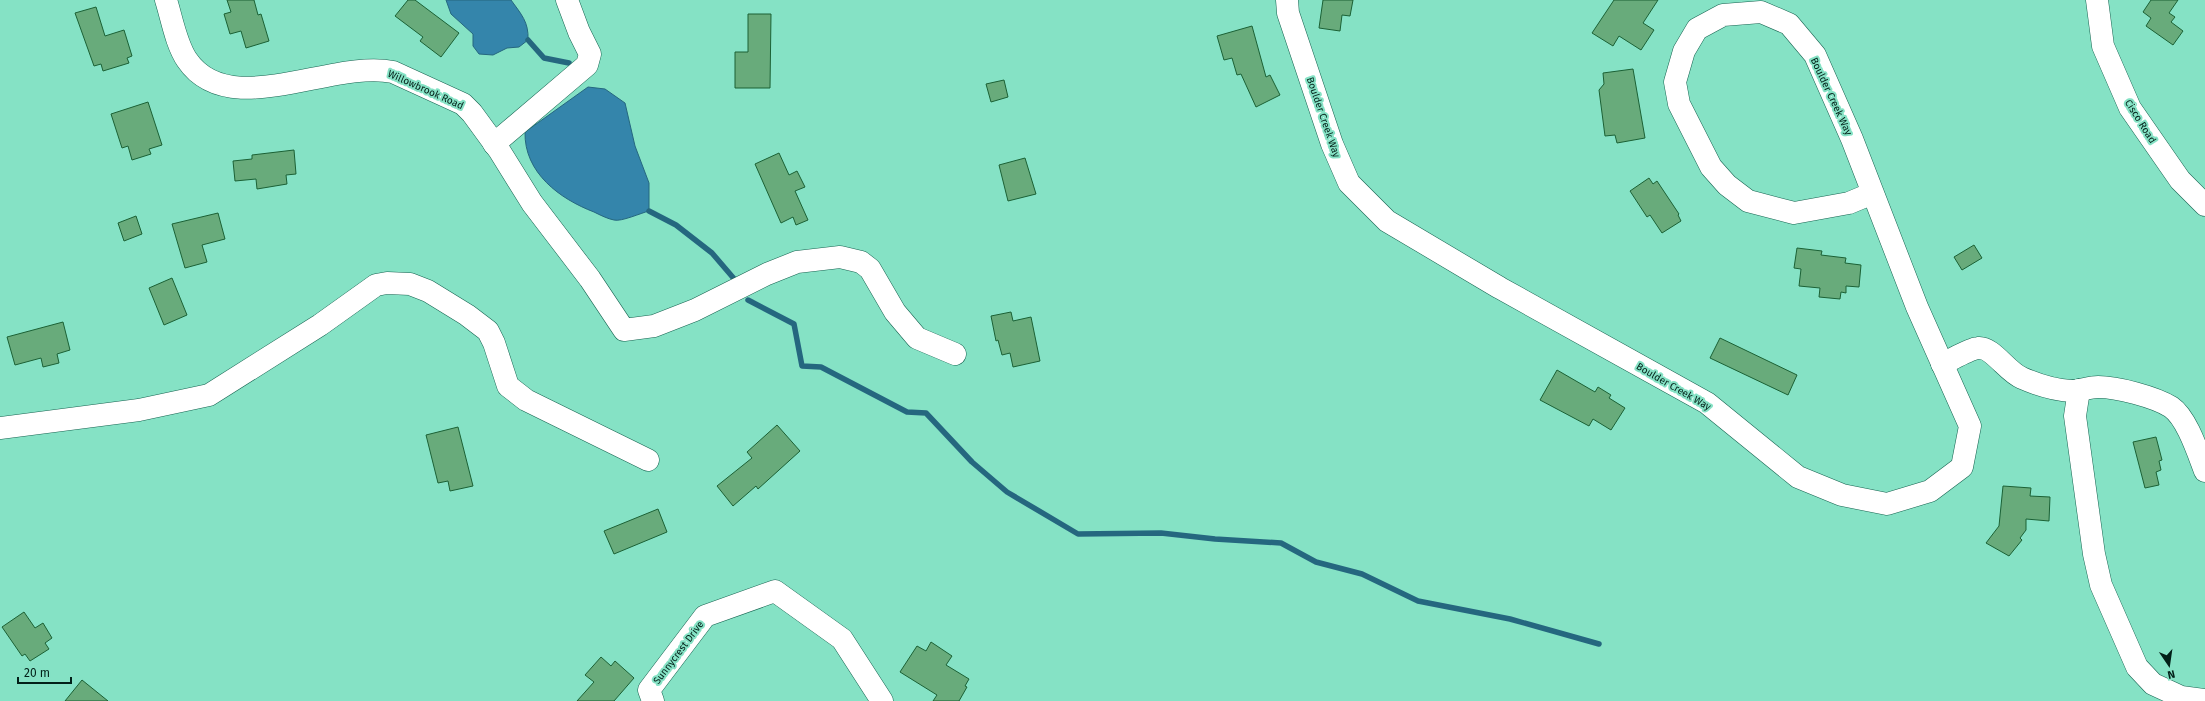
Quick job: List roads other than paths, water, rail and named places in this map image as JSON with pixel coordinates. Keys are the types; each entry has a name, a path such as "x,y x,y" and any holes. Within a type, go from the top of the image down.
{"street":[{"name":"Willowbrook Road","path":"166,0 184,54 194,69 212,82 227,87 246,89 347,72 389,71 463,104 472,113 532,203 590,279 624,330 654,326 695,310 768,274 797,262 840,257 861,262 870,269 895,312 917,338 955,354"},
{"path":"494,144 587,65 590,54 579,32 567,0"},
{"name":"Boulder Creek Way","path":"1287,0 1288,13 1332,144 1349,183 1387,221 1500,288 1707,403 1798,476 1842,495 1887,504 1930,491 1962,467 1970,426 1917,307 1852,139 1815,55 1789,24 1761,12 1722,15 1697,30 1684,51 1675,82 1679,104 1711,167 1727,185 1748,201 1794,213 1849,203 1872,193"},
{"name":"Cisco Road","path":"2098,0 2103,46 2130,108 2180,180 2205,205"},
{"path":"0,428 139,410 209,394 320,325 376,285 387,283 410,284 428,291 467,315 488,332 494,343 508,386 526,400 648,460"},
{"path":"1942,364 1978,348 1989,350 2003,366 2016,376 2046,388 2079,390 2098,387 2111,388 2154,399 2172,408 2184,423 2205,471"},
{"path":"2079,390 2075,416 2094,554 2101,585 2136,667 2153,684 2182,697 2205,700"},
{"name":"Sunnycrest Drive","path":"653,701 650,690 705,616 775,591 842,638 882,701"}],"water":[{"path":"446,0 511,0 526,23 528,40 519,47 507,48 493,55 479,54 473,46 473,34 451,14"},
{"path":"588,87 605,89 625,103 635,146 649,183 649,211 626,219 617,220 604,217 581,207 557,192 537,172 531,160 526,147 525,132"}],"waterway":[{"path":"528,40 544,58 569,63"},
{"path":"649,211 676,225 712,253 736,281"},
{"path":"748,300 794,324 802,366 821,367 907,412 926,413 972,462 1007,492 1078,534 1161,533 1215,539 1281,543 1316,562 1362,574 1418,601 1510,619 1599,644"}]}
